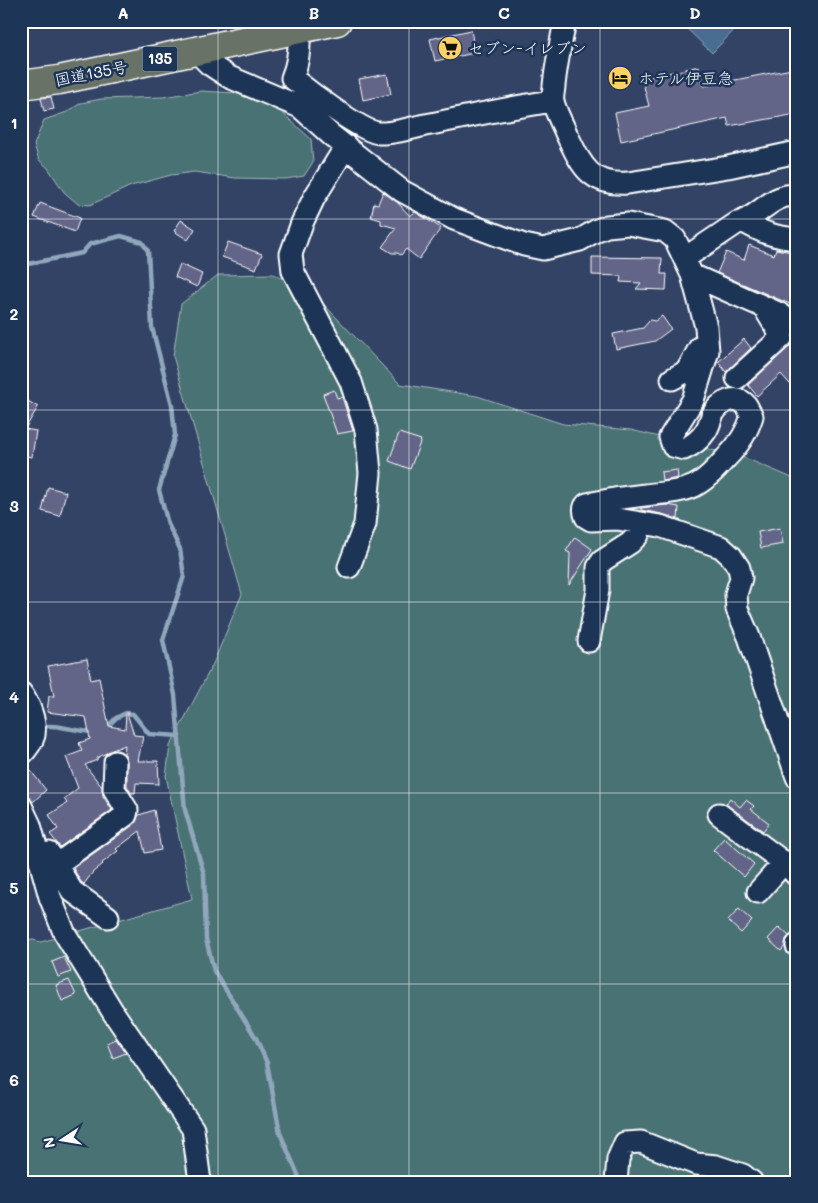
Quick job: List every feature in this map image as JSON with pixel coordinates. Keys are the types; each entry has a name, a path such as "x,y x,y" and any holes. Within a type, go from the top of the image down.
{"highway":[{"name":"国道135号","path":"21,85 59,80 337,21"}],"street":[{"path":"565,21 555,74 553,101 567,135 585,169 604,182 622,184 665,178 797,152"},
{"path":"299,29 300,45 296,69 292,78 310,93 363,128 379,134 515,106 553,101"},
{"path":"197,52 209,64 229,77 300,107 331,135 402,191 454,218 524,245 543,249 580,240 608,226 628,224 665,231 675,239 688,267 706,333 708,352 693,400 670,437 673,446 684,449 695,444 706,431 713,414 719,406 729,400 738,400 746,404 752,416 741,440 731,453 714,472 693,486 674,492 587,504 584,507 584,512 586,517 591,520 617,519 660,526 721,547 731,556 739,568 742,578 736,594 737,609 796,767"},
{"path":"346,146 314,198 291,254 293,271 352,382 366,430 370,473 365,524 349,567"},
{"path":"688,267 737,224 744,222 781,196 797,196"},
{"path":"744,222 776,237 797,239"},
{"path":"688,267 778,313 797,325"},
{"path":"737,378 782,337 768,314 767,308"},
{"path":"672,379 687,371 706,333"},
{"path":"589,641 598,590 598,567 602,561 638,535 641,523"},
{"path":"21,693 28,701 33,726 21,756"},
{"path":"56,865 126,815 127,810 114,790 115,762"},
{"path":"21,806 30,825 50,897 64,932 113,1012 194,1129 200,1182"},
{"path":"719,814 793,866"},
{"path":"30,825 41,823 50,855 72,891 108,917"},
{"path":"758,892 780,867 793,866"},
{"path":"616,1182 618,1159 625,1143 641,1142 696,1164 716,1166 743,1175 752,1182"}],"green space":[{"path":"201,91 235,93 278,109 311,139 313,162 304,176 286,179 235,178 195,172 171,175 131,186 90,205 78,204 64,192 48,168 39,160 34,145 44,120 67,112 81,103 101,99 163,97"},
{"path":"273,274 313,293 400,384 477,396 563,424 631,430 745,458 797,480 797,1182 21,1182 21,937 41,942 192,899 166,776 170,746 213,664 242,594 173,356 181,304 218,275"}],"water":[{"path":"687,21 743,21 712,53 683,25"}],"building":[{"path":"471,30 475,53 435,61 430,39"},
{"path":"699,66 704,86 797,68 797,114 729,126 727,118 621,141 615,113 649,106 642,79"},
{"path":"387,74 391,94 363,100 359,79"},
{"path":"51,97 54,109 44,111 41,98"},
{"path":"383,192 397,202 410,216 415,212 441,228 419,259 406,249 401,255 392,253 382,247 396,228 381,224 381,220 371,217 374,203 378,204"},
{"path":"40,203 80,218 75,232 34,217"},
{"path":"181,220 195,229 188,240 174,231"},
{"path":"228,242 262,254 256,269 222,257"},
{"path":"749,245 774,255 776,249 797,253 797,307 717,273 726,252 744,260"},
{"path":"592,257 662,258 661,274 667,274 666,290 636,289 641,283 620,282 621,276 592,275"},
{"path":"180,264 202,274 197,287 175,277"},
{"path":"662,316 671,329 655,341 616,349 613,334 643,328 650,320 655,321"},
{"path":"744,339 751,348 726,372 718,362"},
{"path":"794,340 797,343 797,359 792,363 797,369 797,392 781,374 757,396 748,385"},
{"path":"334,390 337,398 342,397 353,431 337,434 323,394"},
{"path":"21,397 38,407 25,429 36,431 32,457 21,455"},
{"path":"399,433 421,440 410,469 389,461"},
{"path":"677,470 678,478 662,481 661,472"},
{"path":"48,487 66,492 60,516 42,511"},
{"path":"667,505 679,507 678,519 641,510 641,508"},
{"path":"780,528 783,544 761,548 758,532"},
{"path":"575,537 592,549 569,585 570,553 566,551"},
{"path":"87,659 91,680 99,678 109,726 125,729 127,713 134,735 143,736 138,761 158,761 159,784 136,783 135,793 131,793 127,786 125,745 85,765 102,787 103,796 112,810 60,847 50,834 58,829 49,815 67,803 64,799 78,788 66,757 82,751 79,743 90,739 86,717 47,712 49,696 54,696 48,666"},
{"path":"27,766 46,790 33,802 28,796 21,793 21,770"},
{"path":"730,798 740,807 746,800 754,806 751,809 769,823 763,831 726,804"},
{"path":"154,810 161,850 145,853 140,831 116,849 118,851 102,863 84,884 81,882 73,868 133,825 139,815"},
{"path":"724,838 754,864 744,877 713,850"},
{"path":"739,909 752,921 741,933 728,921"},
{"path":"779,927 789,936 781,951 768,939"},
{"path":"64,957 71,972 58,977 52,962"},
{"path":"69,980 76,995 62,1001 56,985"},
{"path":"116,1039 126,1053 113,1058 107,1043"}],"waterway":[{"path":"21,267 82,253 90,244 121,236 142,242 148,251 152,327 172,405 175,435 159,490 168,524 180,549 184,576 163,640 175,695 185,810 204,874 206,939 214,971 256,1038 267,1063 280,1133 301,1182"},
{"path":"106,728 116,718 126,713 133,714 149,734 179,736"},
{"path":"40,727 53,726 94,732"}],"place":[{"name":"セブン-イレブン","path":"450,48"},
{"name":"ホテル伊豆急","path":"620,78"}]}
